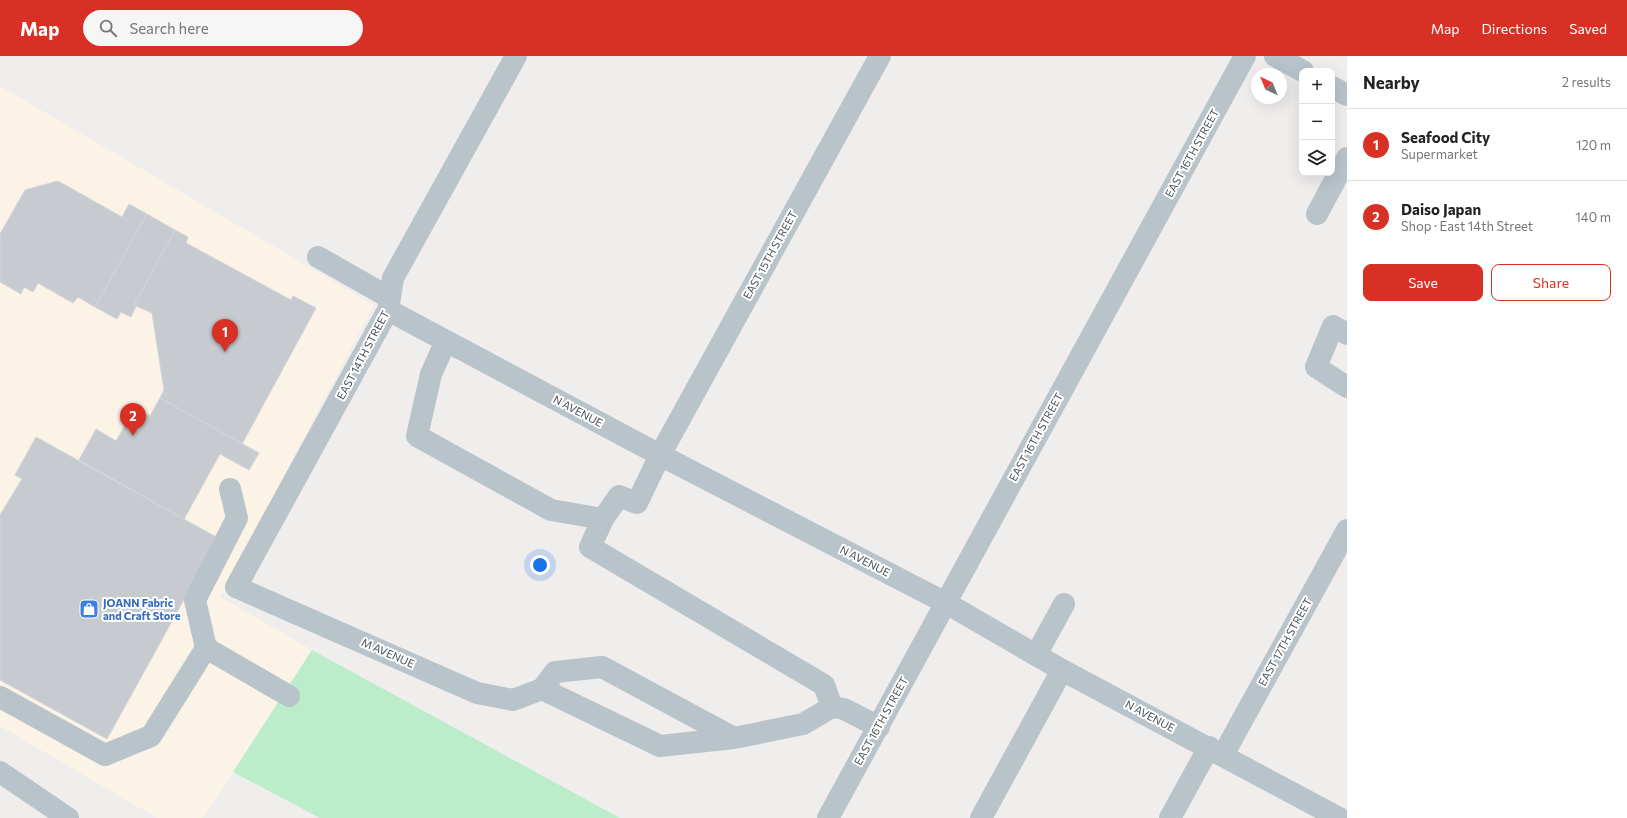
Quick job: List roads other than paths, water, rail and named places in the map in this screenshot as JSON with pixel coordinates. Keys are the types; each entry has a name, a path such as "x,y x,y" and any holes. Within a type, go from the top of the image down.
{"street":[{"name":"EAST 14TH STREET","path":"236,587 389,304 393,278 516,56"},
{"name":"EAST 15TH STREET","path":"603,519 619,496 637,503 660,455 880,56"},
{"name":"EAST 16TH STREET","path":"828,818 1245,56"},
{"path":"1275,56 1299,69"},
{"path":"1335,89 1347,95"},
{"path":"1317,214 1347,158"},
{"name":"N AVENUE","path":"318,257 446,341 660,455 946,603 1062,670 1340,818"},
{"path":"1347,334 1333,326 1316,367 1347,388"},
{"path":"446,341 431,374 417,436 551,510 603,519 590,547 824,685 832,707"},
{"path":"0,697 105,755 151,736 206,648 195,600 237,518 230,489"},
{"name":"EAST 17TH STREET","path":"1170,818 1216,751 1347,530"},
{"name":"M AVENUE","path":"236,587 477,693 513,700 542,689"},
{"path":"1036,655 1064,604"},
{"path":"206,648 289,696"},
{"path":"734,738 602,667 555,672 542,689 660,746 734,738 803,724 832,707 844,709 879,727"},
{"path":"981,818 1062,670"},
{"path":"0,772 68,818"}],"place":[{"name":"Seafood City","path":"225,352"},
{"name":"Daiso Japan","path":"133,436"},
{"name":"JOANN Fabric and Craft Store","path":"89,609"}]}
